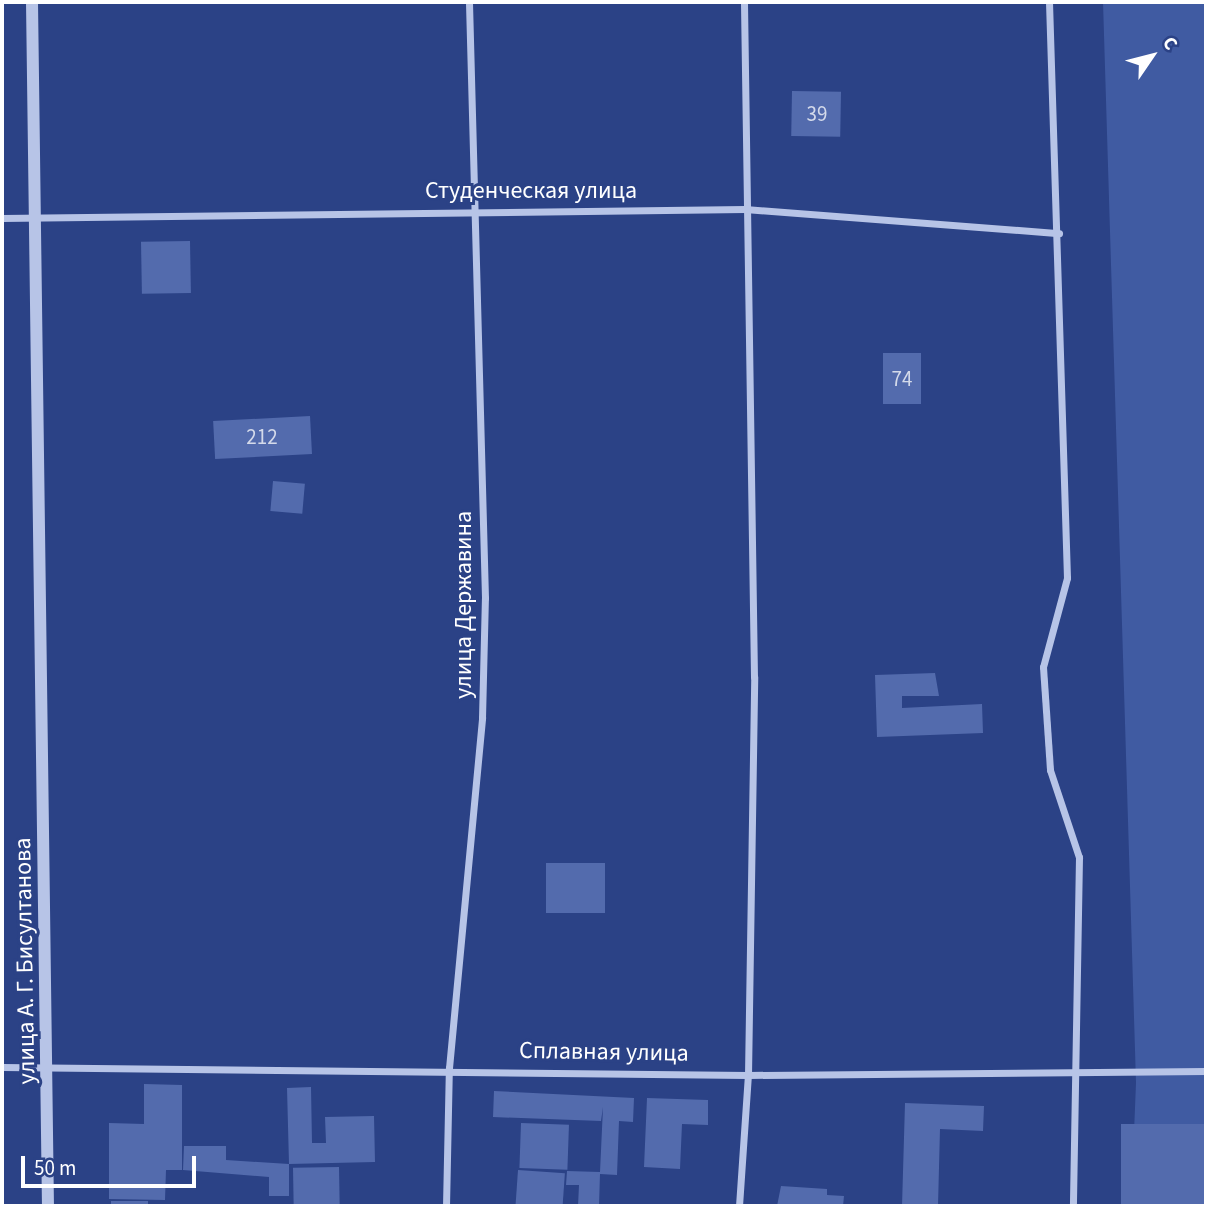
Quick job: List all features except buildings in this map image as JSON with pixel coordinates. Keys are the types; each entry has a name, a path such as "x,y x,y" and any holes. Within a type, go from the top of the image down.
{"street":[{"name":"улица А. Г. Бисултанова","path":"32,2 31,219 48,1066 48,1206"},
{"name":"улица Державина","path":"446,1206 449,1068 482,718 478,209 469,2"},
{"path":"739,1206 748,1075 754,677 744,2"},
{"path":"1049,2 1059,233 1067,578 1043,667 1050,770 1079,857 1073,1206"},
{"name":"Студенческая улица","path":"2,218 478,209 745,209 1059,233"},
{"name":"Сплавная улица","path":"2,1067 449,1068 748,1075 1206,1071"}],"shaded area":[{"path":"1103,2 1206,2 1206,1206 1131,1206 1136,1083"}]}
